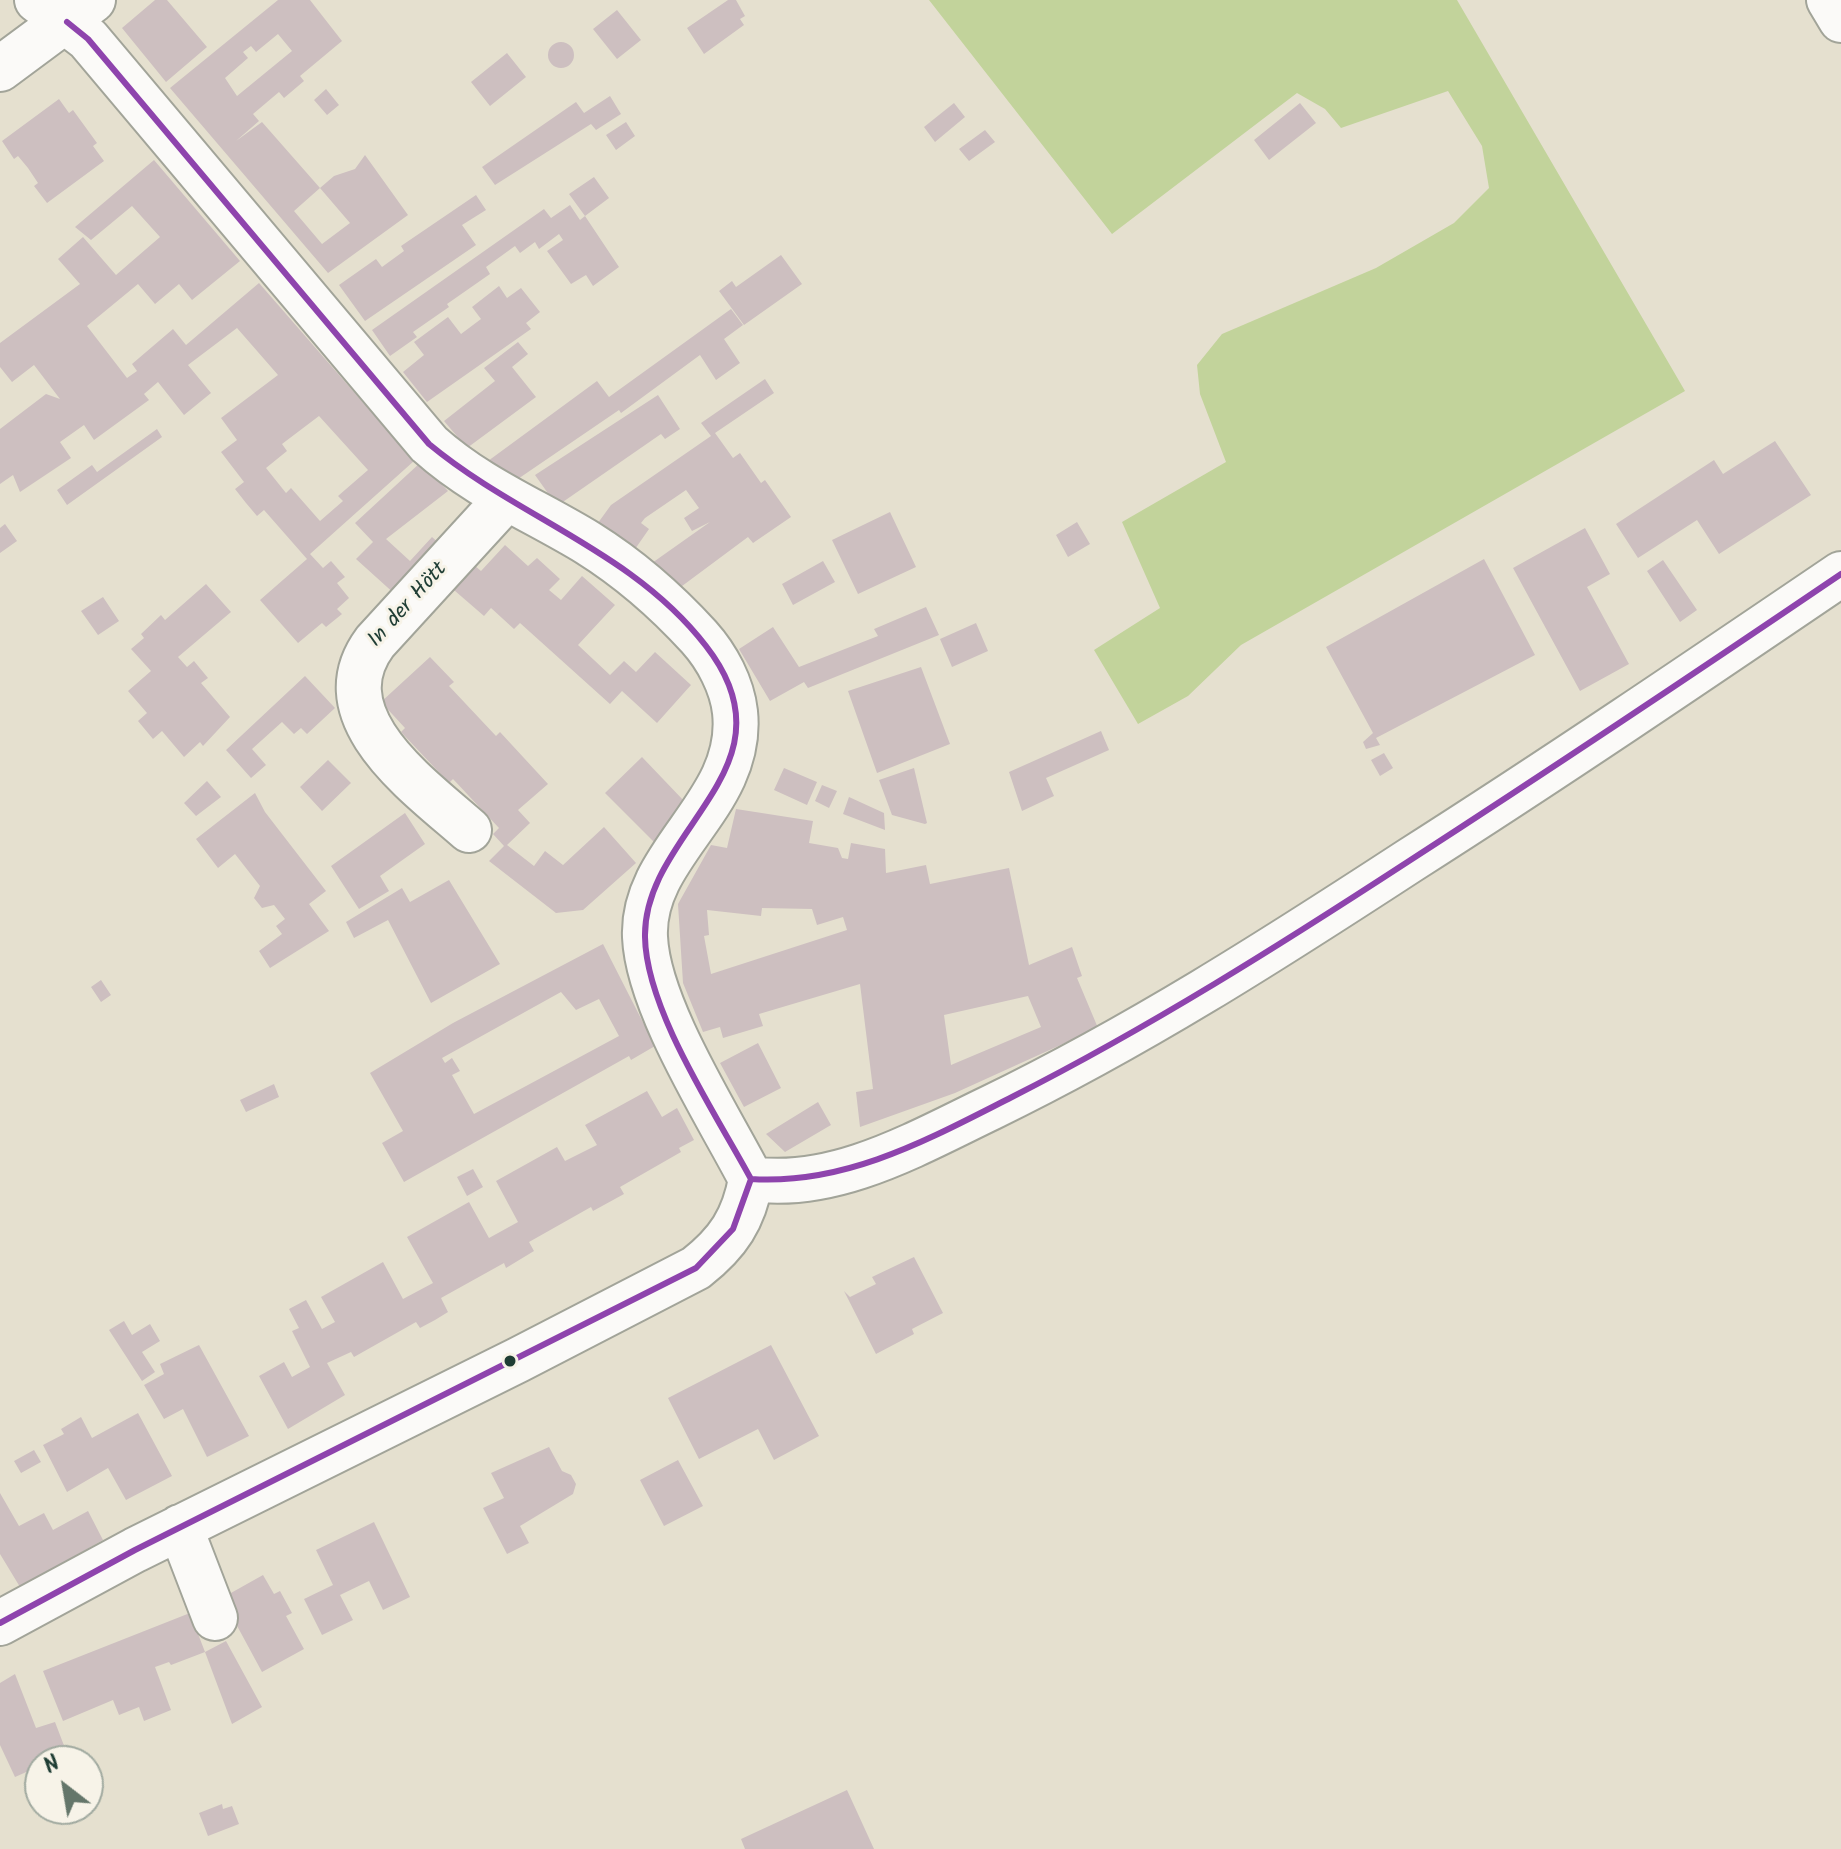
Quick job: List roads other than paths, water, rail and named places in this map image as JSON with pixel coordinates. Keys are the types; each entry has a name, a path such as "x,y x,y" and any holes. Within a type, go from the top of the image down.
{"street":[{"path":"1829,0 1841,20"},
{"path":"0,69 66,7 88,39 412,426 450,463 505,500 587,543 636,577 700,638 731,691 736,722 730,764 711,802 657,885 645,918 645,938 651,975 663,1009 751,1179 741,1220 714,1254 696,1268 180,1527 0,1623"},
{"name":"In der Hött","path":"469,830 392,759 360,706 357,678 361,663 375,642 505,500"},
{"path":"751,1179 794,1182 857,1166 968,1118 1138,1032 1417,857 1841,574"},
{"path":"180,1527 215,1618"}]}
